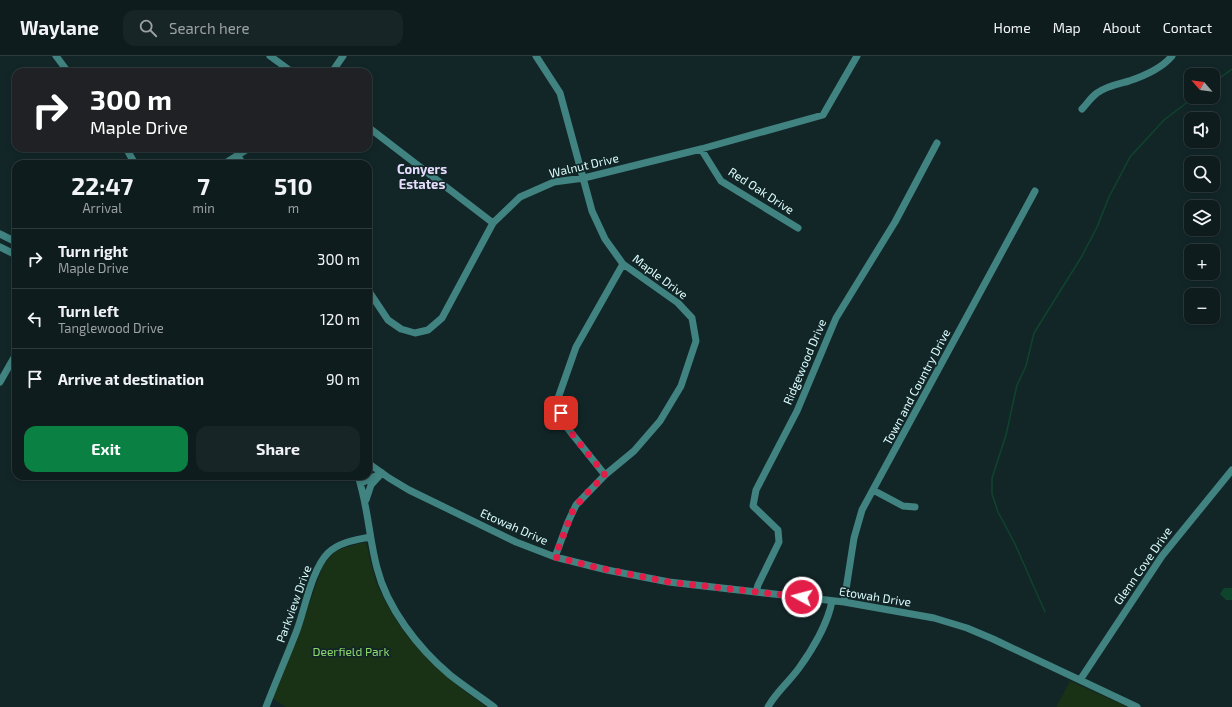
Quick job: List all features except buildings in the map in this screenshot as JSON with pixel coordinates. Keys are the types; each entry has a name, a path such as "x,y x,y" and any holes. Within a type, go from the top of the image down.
{"street":[{"path":"56,56 65,68"},
{"path":"270,56 286,68"},
{"path":"335,68 343,56"},
{"name":"Maple Drive","path":"536,56 560,93 592,211 605,239 623,264 678,303 692,318 696,341 681,386 660,422 634,451 605,475 584,496 573,510 555,557"},
{"name":"Walnut Drive","path":"372,296 388,320 401,329 415,333 428,330 442,318 493,222 520,197 554,182 584,178 701,149 823,115 857,56"},
{"path":"1082,110 1096,93 1110,86 1147,74 1172,56"},
{"path":"372,130 493,222"},
{"name":"Ridgewood Drive","path":"756,592 779,542 778,530 753,506 756,490 797,411 836,318 895,222 937,143"},
{"name":"Red Oak Drive","path":"701,149 721,181 798,228"},
{"path":"231,160 244,152"},
{"path":"238,156 240,160"},
{"name":"Town and Country Drive","path":"844,602 856,527 862,510 1035,191"},
{"path":"0,234 12,240"},
{"path":"0,247 12,253"},
{"path":"605,475 565,425 557,401 576,347 623,264"},
{"path":"0,382 12,361"},
{"name":"Etowah Drive","path":"372,466 402,486 516,542 555,557 607,570 669,582 844,602 926,616 958,625 993,639 1137,707"},
{"name":"Glenn Cove Drive","path":"1080,680 1162,556 1232,470"},
{"path":"372,476 382,473"},
{"path":"365,502 371,486 382,473"},
{"path":"360,480 370,537 379,576 388,598 397,614 415,639 439,665 451,676 494,707"},
{"path":"873,490 903,506 915,507"},
{"name":"Parkview Drive","path":"266,707 297,630 316,572 321,562 337,546 349,541 370,537"},
{"path":"768,707 773,698 799,668 810,652 831,608 832,601"}],"green space":[{"name":"Deerfield Park","path":"365,542 368,548 378,587 401,626 413,642 440,670 487,707 286,707 272,698 300,630 323,565 335,552 343,548"},
{"path":"1070,681 1128,707 1056,707"}],"shaded area":[{"path":"1224,588 1232,588 1232,600 1226,600 1220,594"}],"waterway":[{"path":"1220,78 1232,69"},
{"path":"1045,612 1015,544 998,512 992,494 992,478 1006,435 1017,385 1026,366 1034,333 1082,256 1097,227 1109,197 1130,157 1164,120 1185,104"}],"district":[{"name":"Conyers Estates","path":"422,176"}],"route":[{"path":"561,413 565,425 605,475 576,505 555,557 599,568 669,582 802,597"}]}
